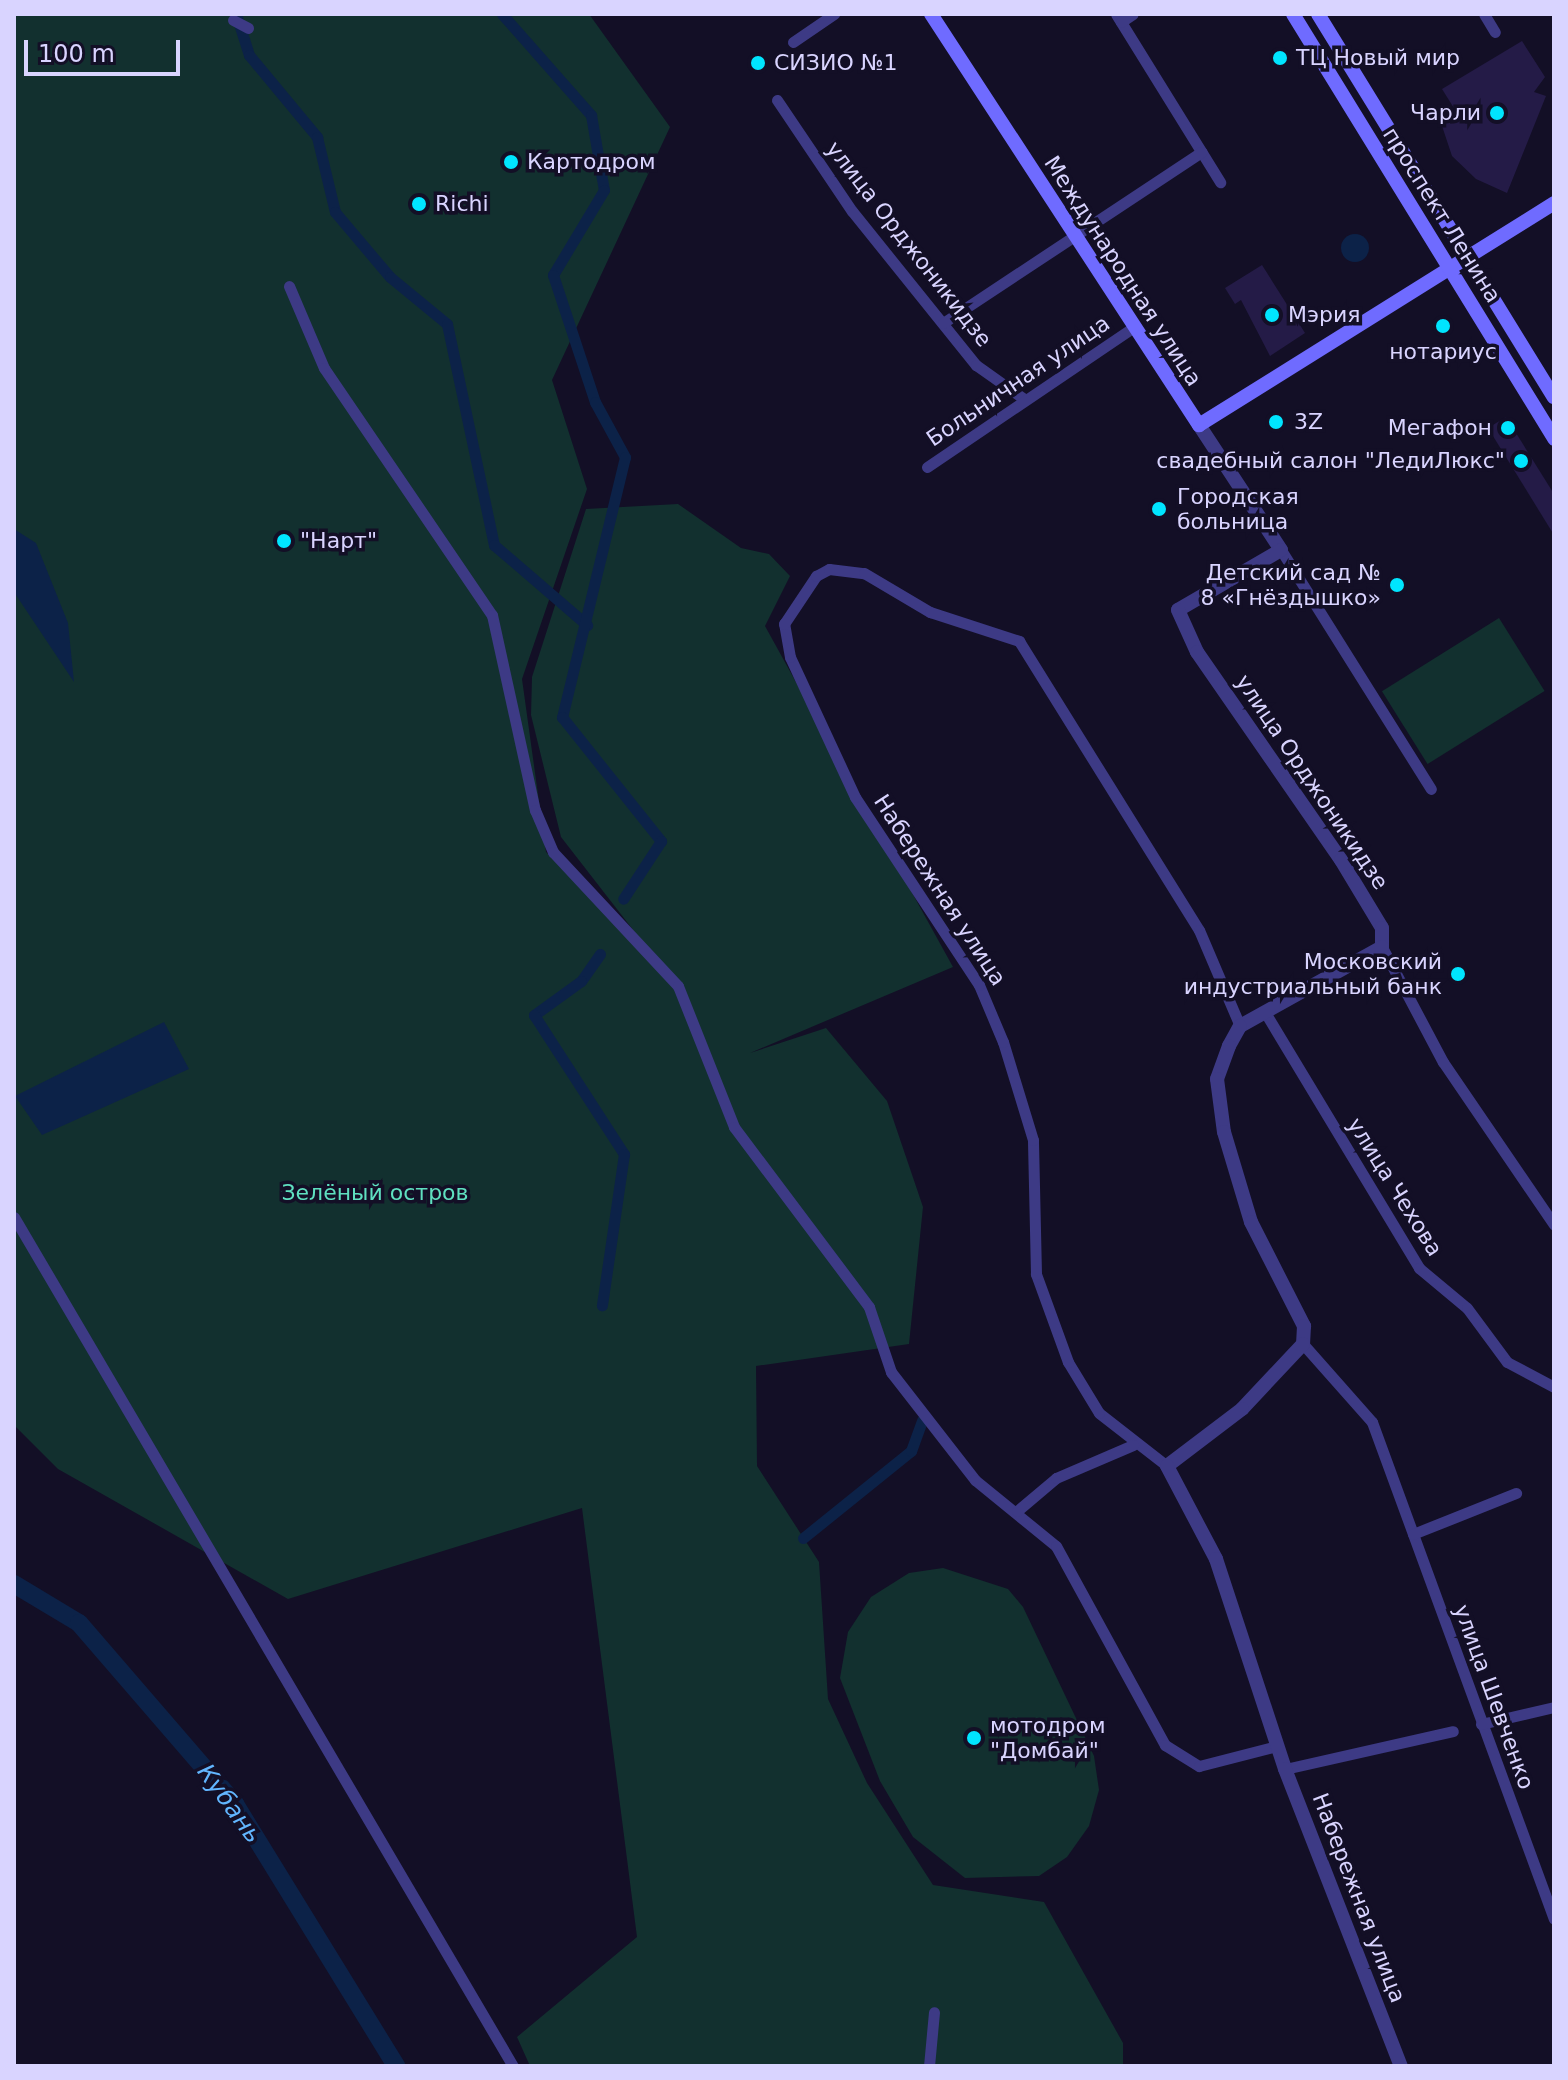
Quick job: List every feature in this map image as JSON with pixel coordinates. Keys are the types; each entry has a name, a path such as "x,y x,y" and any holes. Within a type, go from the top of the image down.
{"main road":[{"name":"Международная улица","path":"931,14 1132,328 1199,425"},
{"name":"проспект Ленина","path":"1293,14 1554,439"},
{"name":"проспект Ленина","path":"1318,14 1554,397"},
{"path":"1199,425 1554,203"}],"street":[{"path":"793,42 834,14"},
{"path":"1133,14 1118,18 1220,182"},
{"path":"1484,14 1495,32"},
{"path":"233,20 248,28"},
{"name":"улица Орджоникидзе","path":"777,100 844,200 976,365 1024,399"},
{"path":"943,323 1201,152"},
{"path":"289,286 324,368 492,615 535,810 553,852 678,986 734,1127 869,1307 891,1372 975,1480 1017,1511 1078,1577 1165,1745 1199,1766 1277,1746"},
{"name":"Больничная улица","path":"927,467 1132,328"},
{"name":"Международная улица","path":"1199,425 1431,789"},
{"name":"улица Орджоникидзе","path":"1281,550 1178,610 1197,652 1382,928 1382,947 1443,1062 1554,1225"},
{"name":"Набережная улица","path":"1240,1026 1199,930 1019,641 930,612 864,573 829,569 795,599 784,624 790,657 855,797 979,985 1003,1042 1033,1140 1036,1274 1068,1362 1099,1413 1133,1445 1167,1466 1216,1559 1285,1769 1401,2066"},
{"path":"1167,1466 1242,1409 1303,1344 1304,1326 1251,1222 1224,1132 1217,1079 1240,1026 1382,947"},
{"name":"улица Чехова","path":"1266,1014 1419,1268 1467,1308 1507,1362 1554,1387"},
{"path":"14,1217 513,2066"},
{"name":"улица Шевченко","path":"1303,1344 1372,1422 1554,1919"},
{"path":"1017,1511 1056,1478 1133,1445"},
{"path":"1413,1534 1516,1493"},
{"path":"1481,1724 1554,1707"},
{"path":"1285,1769 1453,1731"},
{"path":"929,2066 934,2012"}],"green space":[{"name":"Зелёный остров","path":"14,14 589,14 670,127 552,380 587,489 522,679 546,852 665,971 561,837 531,715 532,677 586,509 678,504 741,548 769,554 790,576 765,626 953,967 750,1053 826,1028 887,1101 923,1207 909,1344 756,1366 757,1466 819,1562 828,1699 867,1783 933,1885 1044,1902 1123,2043 1123,2066 530,2066 517,2037 637,1937 582,1508 288,1599 58,1469 14,1425"},
{"path":"1499,618 1545,691 1428,764 1382,691"},
{"name":"мотодром \"Домбай\"","path":"943,1568 1008,1589 1023,1607 1094,1756 1099,1790 1089,1826 1067,1857 1039,1876 965,1878 913,1837 880,1781 840,1678 848,1632 871,1597 909,1573"}],"water":[{"path":"1355,234 1365,238 1369,248 1365,258 1355,262 1345,258 1341,248 1345,238"},
{"path":"14,529 36,543 68,623 74,682 14,592"},
{"path":"164,1022 189,1069 42,1135 15,1096"}],"building":[{"path":"1522,41 1545,77 1534,92 1546,96 1507,193 1476,179 1452,156 1438,114 1457,113 1442,89"},
{"name":"Мэрия","path":"1262,265 1305,333 1270,356 1241,300 1235,304 1225,288"},
{"name":"свадебный салон \"ЛедиЛюкс\"","path":"1506,417 1554,494 1554,535 1488,428"}],"waterway":[{"path":"236,14 249,55 317,137 335,212 390,277 447,324 494,545 587,625"},
{"path":"502,14 591,115 604,190 553,275 595,402 625,457 562,717 661,841 623,899"},
{"path":"600,954 581,981 534,1015 624,1154 602,1305"},
{"path":"803,1538 911,1451 922,1420"},
{"name":"Кубань","path":"14,1584 79,1623 235,1804 396,2066"}],"place":[{"name":"ТЦ Новый мир","path":"1280,58"},
{"name":"СИЗИО №1","path":"758,63"},
{"name":"Чарли","path":"1497,113"},
{"name":"Картодром","path":"511,162"},
{"name":"Richi","path":"419,204"},
{"name":"Мэрия","path":"1272,315"},
{"name":"нотариус","path":"1443,326"},
{"name":"3Z","path":"1276,422"},
{"name":"Мегафон","path":"1508,428"},
{"name":"свадебный салон \"ЛедиЛюкс\"","path":"1521,461"},
{"name":"Городская больница","path":"1159,509"},
{"name":"\"Нарт\"","path":"284,541"},
{"name":"Детский сад № 8 «Гнёздышко»","path":"1397,585"},
{"name":"Московский индустриальный банк","path":"1458,974"},
{"name":"мотодром \"Домбай\"","path":"974,1738"}]}
